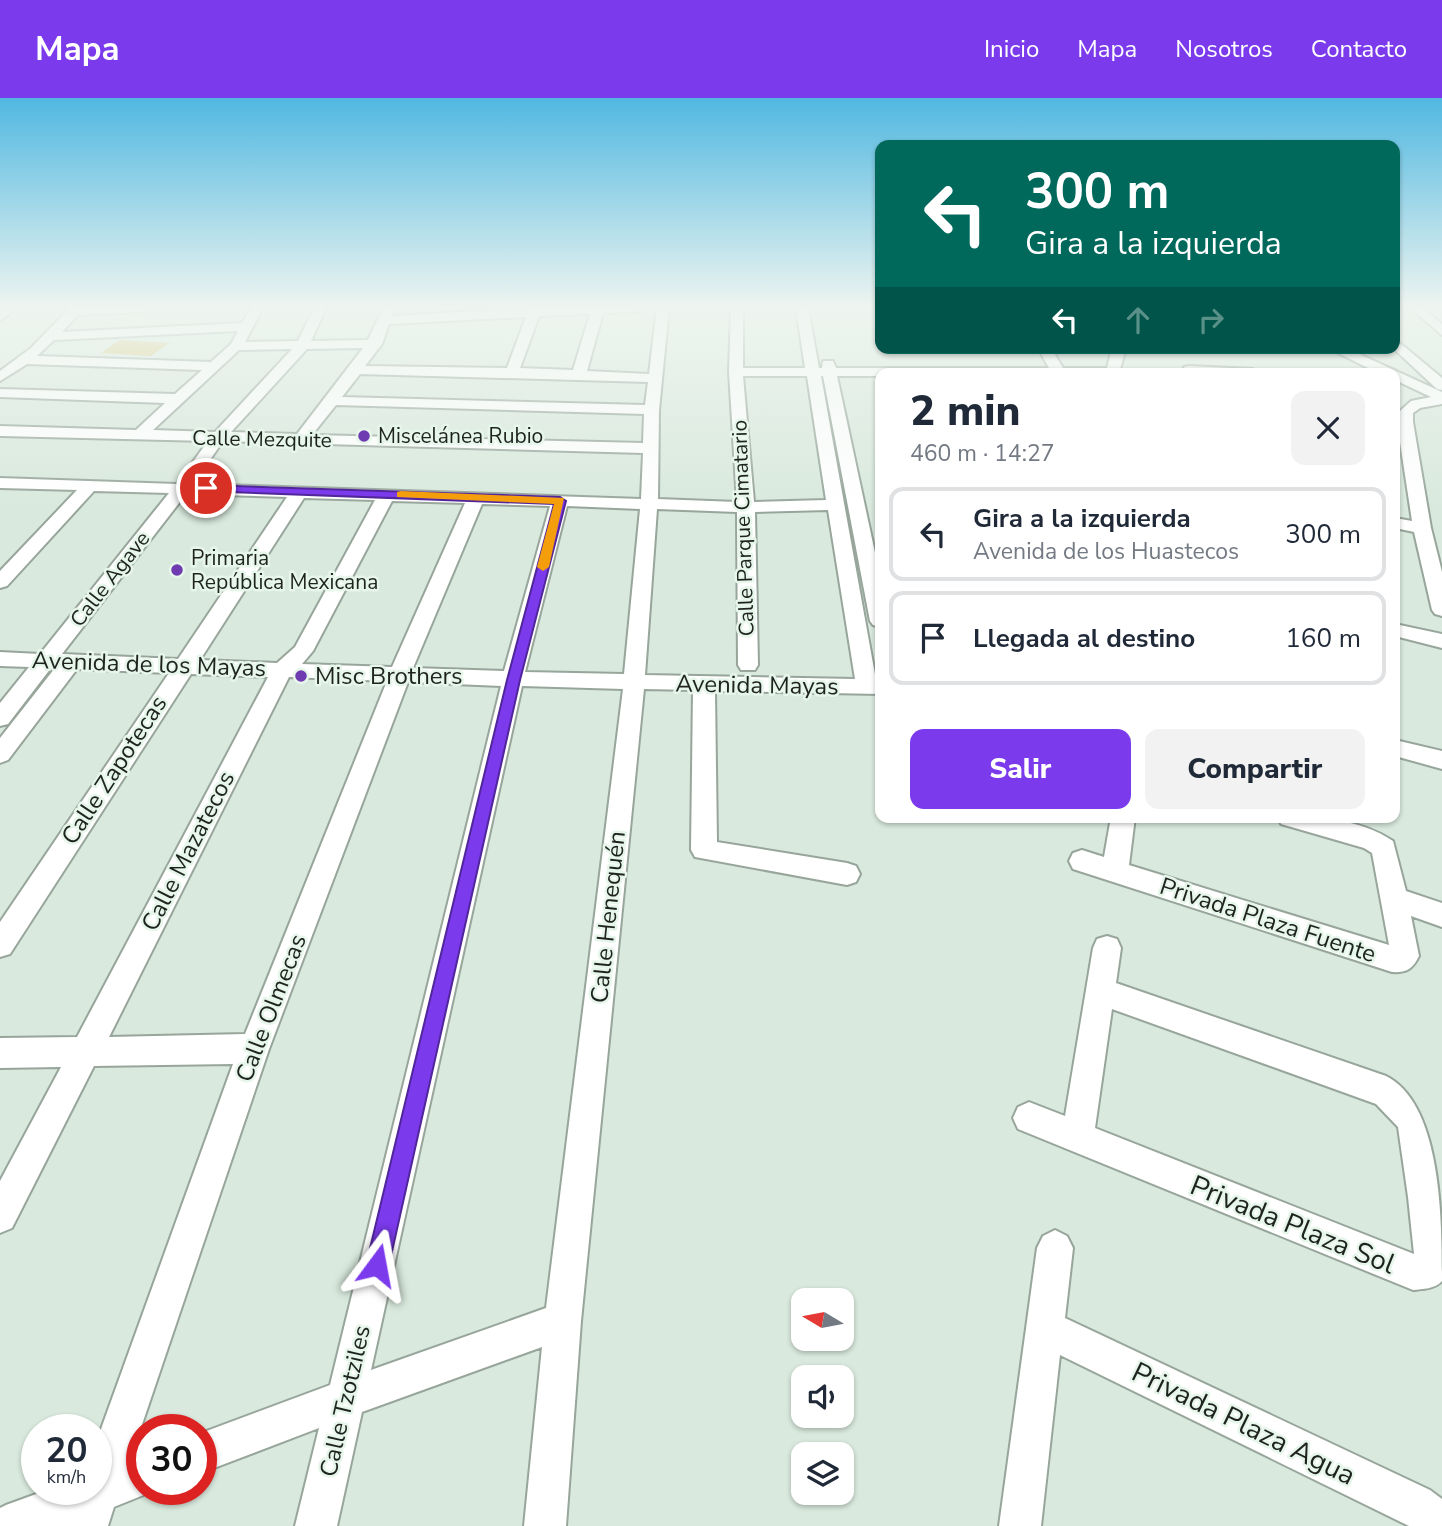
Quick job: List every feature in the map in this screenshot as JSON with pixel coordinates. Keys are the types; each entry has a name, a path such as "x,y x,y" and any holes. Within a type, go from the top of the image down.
{"street":[{"path":"139,435 205,375"},
{"name":"Calle Agave","path":"0,718 183,488 218,438 276,375"},
{"path":"301,439 354,375"},
{"path":"591,375 656,378"},
{"name":"Calle Henequén","path":"544,1526 563,1321 634,683 656,375"},
{"name":"Calle Parque Cimatario","path":"736,375 746,507 748,665"},
{"path":"821,375 837,505 874,687"},
{"path":"822,375 875,600"},
{"path":"1421,375 1440,397"},
{"path":"1400,378 1440,397"},
{"path":"1400,385 1440,397"},
{"path":"0,393 180,399"},
{"path":"1440,397 1416,404 1406,412 1401,441 1430,541 1442,610"},
{"path":"331,401 652,410"},
{"name":"Calle Mezquite","path":"0,432 650,448"},
{"path":"2,484 300,491 746,507 837,505"},
{"path":"0,583 90,486"},
{"name":"Calle Zapotecas","path":"0,945 300,491"},
{"name":"Calle Mazatecos","path":"0,1216 282,669 303,651 387,494"},
{"name":"Calle Olmecas","path":"93,1509 254,1049 400,674 476,497"},
{"name":"Calle Tzotziles","path":"316,1526 513,680 560,501"},
{"path":"1400,526 1430,541"},
{"path":"1400,631 1442,641"},
{"name":"Avenida de los Mayas","path":"0,659 634,683"},
{"name":"Calle Agave","path":"0,754 70,663"},
{"name":"Avenida Mayas","path":"634,683 874,687"},
{"path":"704,684 704,850 847,874"},
{"path":"1400,749 1442,760"},
{"path":"1115,871 1122,823"},
{"name":"Privada Plaza Fuente","path":"1082,861 1401,960 1405,956 1386,851 1381,845 1310,823"},
{"path":"1395,899 1442,915"},
{"path":"1077,1138 1098,991 1107,948"},
{"name":"Privada Plaza Sol","path":"1029,1118 1413,1272 1427,1270 1432,1261 1432,1187 1413,1124 1395,1099 1381,1089 1098,991"},
{"path":"0,1053 254,1049"},
{"path":"1020,1526 1055,1248"},
{"path":"217,1447 563,1321"},
{"name":"Privada Plaza Agua","path":"1044,1328 1415,1505 1428,1514 1437,1526"},
{"path":"6,1526 93,1509 126,1487"}],"slow traffic":[{"path":"401,495 560,501 543,567"}],"place":[{"name":"Miscelánea Rubio","path":"364,436"},
{"name":"Primaria República Mexicana","path":"177,570"},
{"name":"Misc Brothers","path":"301,676"}],"route":[{"path":"206,488 560,501 513,680 377,1265"}]}
